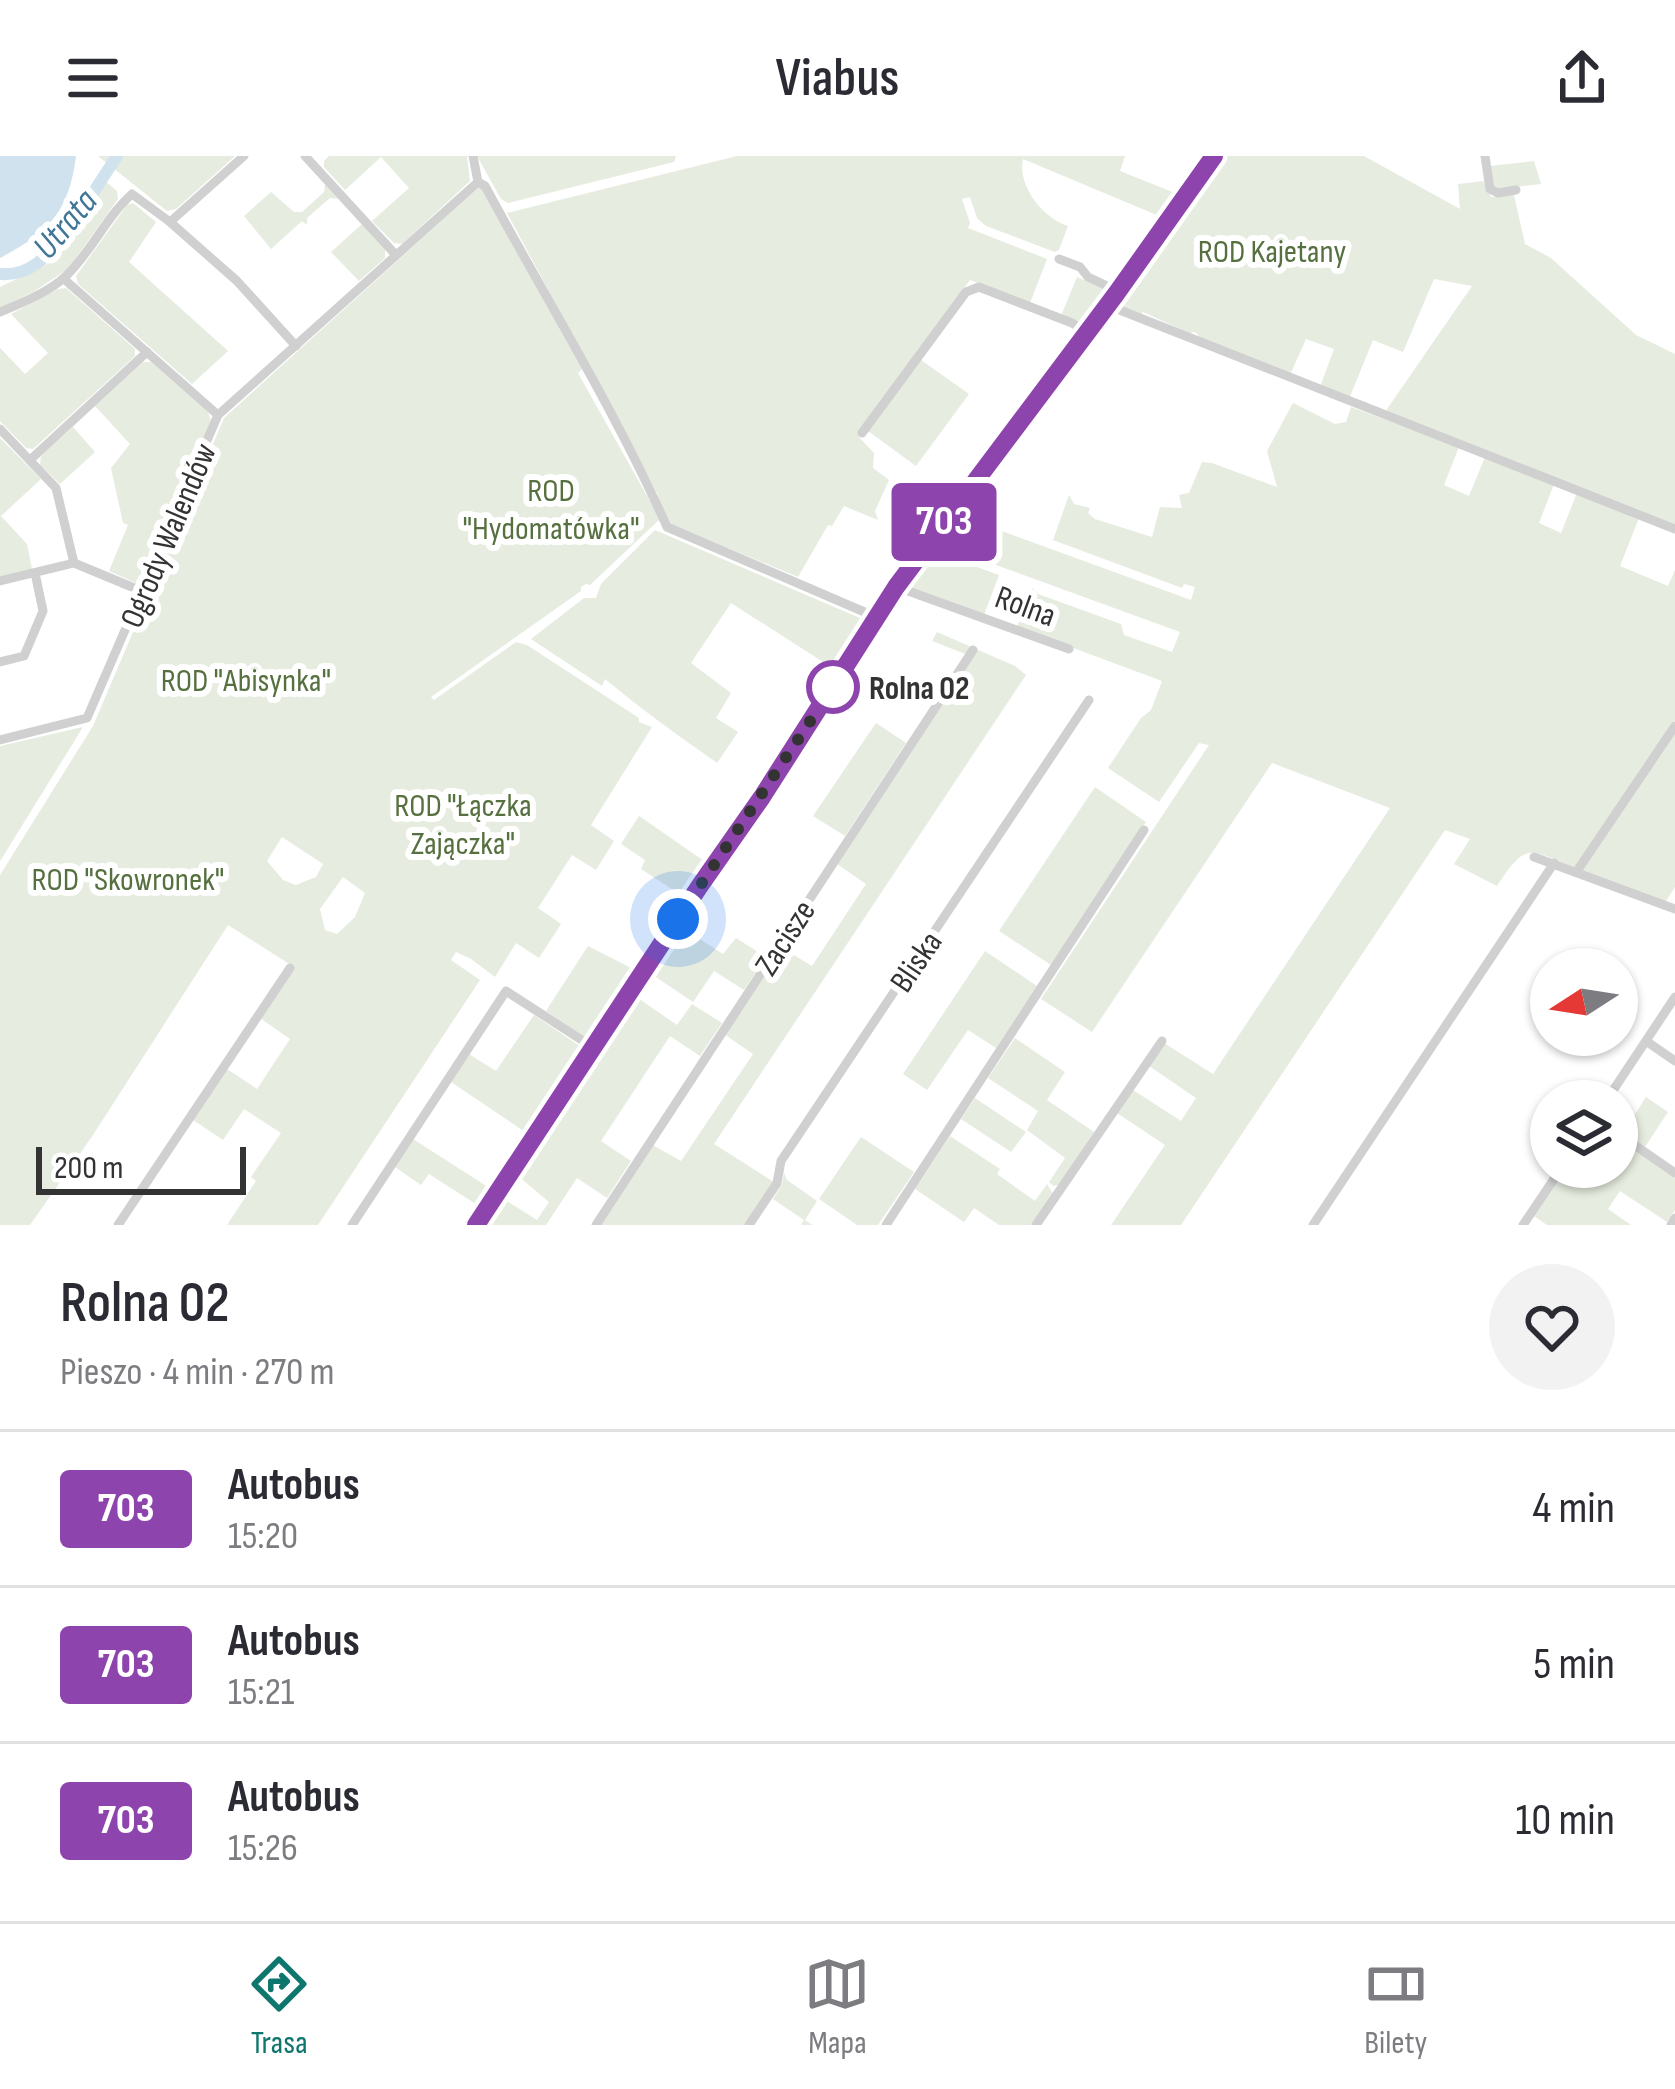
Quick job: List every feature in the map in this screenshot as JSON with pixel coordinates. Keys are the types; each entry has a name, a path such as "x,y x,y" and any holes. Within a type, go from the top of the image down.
{"street":[{"path":"170,222 244,156"},
{"path":"305,156 395,254"},
{"path":"473,156 478,182 485,186 593,381 670,531 876,617"},
{"path":"476,1225 896,587 1214,156"},
{"path":"1484,156 1490,189 1498,193 1516,190"},
{"name":"Ogrody Walendów","path":"0,740 87,718 218,415 478,182"},
{"path":"0,312 64,278 132,194 237,280 296,346"},
{"path":"1059,259 1118,290"},
{"path":"64,278 218,415"},
{"path":"862,434 972,288 979,286 1086,332"},
{"path":"1107,305 1675,529"},
{"path":"30,460 147,352"},
{"path":"0,429 56,488 74,562"},
{"path":"0,581 74,562 144,592"},
{"path":"0,662 24,656 43,611 35,572"},
{"name":"Rolna","path":"896,587 1069,650"},
{"name":"Zacisze","path":"596,1225 973,650"},
{"name":"Bliska","path":"749,1225 777,1183 782,1161 1090,700"},
{"path":"1577,872 1675,726"},
{"path":"886,1225 1144,830"},
{"path":"1534,856 1670,908 1675,891"},
{"path":"1312,1225 1554,863"},
{"path":"118,1225 290,968"},
{"path":"352,1225 506,992 594,1048"},
{"path":"1620,1080 1675,997"},
{"path":"1036,1225 1162,1041"},
{"path":"1646,1041 1675,1060"},
{"path":"1638,1147 1675,1173"},
{"path":"1523,1225 1548,1188"}],"green space":[{"path":"98,156 235,156 176,209 167,211"},
{"path":"329,156 467,156 470,181 402,244 394,243 372,221 409,188 381,157 345,190 324,167"},
{"path":"477,156 676,156 674,162 508,203 501,199"},
{"path":"737,156 1125,156 1120,171 1180,195 1164,218 1023,159 1024,178 1033,198 1048,215 1068,226 1055,252 986,226 977,218 970,197 962,199 968,228 1047,259 1030,303 970,280 859,431 874,453 873,468 889,480 875,511 878,520 844,506 798,577 665,522 658,495 507,213"},
{"name":"ROD Kajetany","path":"1222,156 1364,156 1460,209 1458,184 1483,181 1491,197 1514,195 1525,244 1551,258 1636,335 1675,354 1675,525 1385,412 1472,286 1434,279 1403,352 1373,340 1349,399 1320,387 1334,349 1306,339 1290,375 1203,340 1195,332 1116,305"},
{"path":"1534,161 1541,184 1496,189 1490,166"},
{"path":"105,181 117,191 118,199 68,269 0,308 0,287 47,264"},
{"path":"325,184 338,199 330,198 307,218 307,225 302,221 271,249 244,216 271,192 294,212 302,212 324,192"},
{"path":"480,186 660,519 590,585 431,697 434,700 516,642 652,727 591,825 614,841 596,870 572,855 538,908 561,924 539,958 516,943 495,977 456,952 451,960 480,980 318,1225 227,1225 281,1133 244,1109 223,1140 193,1120 227,1069 257,1089 290,1039 260,1018 294,967 228,925 30,1225 0,1225 0,875 93,726 224,418","holes":["282,837 323,864 316,877 296,885 283,880 267,861","343,877 365,893 355,917 337,934 325,930 320,909"]},
{"path":"133,203 156,222 129,262 228,351 192,384 78,284 76,276"},
{"path":"362,224 385,250 385,258 359,281 331,252"},
{"path":"1077,277 1111,291 1085,325 1061,316"},
{"path":"66,288 135,349 135,356 33,449 26,448 0,421 0,348 25,374 48,353 11,314"},
{"path":"921,360 969,394 916,466 868,431"},
{"path":"143,362 151,362 208,412 211,421 144,579 136,583 109,571 128,525 123,523 111,468 130,444 95,406"},
{"path":"1293,403 1335,424 1346,422 1351,407 1459,447 1444,485 1469,496 1485,457 1554,484 1539,523 1561,533 1577,493 1639,518 1620,566 1668,586 1675,570 1675,720 1575,868 1530,853 1515,862 1497,886 1454,864 1470,839 1445,830 1181,1225 1111,1225 1165,1145 1117,1113 1133,1090 1181,1121 1196,1098 1149,1066 1164,1043 1213,1074 1390,808 1272,763 1092,1032 1041,999 1209,745 1199,743 1159,802 1108,768 1151,710 1162,681 1017,627 1032,588 1121,624 1124,635 1172,652 1180,632 936,543 962,509 999,530 1191,600 1195,587 1184,584 1182,588 1053,540 1069,495 1074,504 1090,508 1088,513 1095,519 1152,537 1160,507 1182,508 1179,495 1189,493 1202,462 1277,487 1267,451"},
{"path":"73,427 95,452 60,484 40,465 41,456"},
{"path":"0,438 41,479 1,516 27,544 32,569 0,577"},
{"path":"655,530 867,621 834,669 731,603 691,663 731,693 716,718 738,732 717,763 605,679 602,686 531,639 584,598 596,598 601,584"},
{"path":"941,554 999,575 984,615 906,586 925,559"},
{"path":"937,632 1026,675 714,1144 774,1182 745,1225 599,1225 651,1144 681,1161 753,1054 724,1034 781,947 812,966 866,884 837,864 973,657 932,641"},
{"path":"876,723 906,743 845,836 813,816"},
{"path":"83,727 2,858 0,861 0,746"},
{"path":"1675,731 1675,887 1664,904 1582,871"},
{"path":"1095,787 1146,822 1051,965 999,931"},
{"path":"639,816 707,863 684,897 641,869 645,860 621,844"},
{"path":"683,928 723,954 736,938 766,957 744,990 714,971 693,1002 650,973"},
{"path":"588,946 635,970 590,1041 546,1011"},
{"path":"985,951 1037,986 996,1048 968,1030 927,1090 903,1074"},
{"path":"635,996 677,1025 692,1004 722,1023 700,1056 670,1036 601,1141 631,1161 607,1198 577,1178 546,1225 483,1225 502,1198 537,1220 549,1202 518,1176"},
{"path":"534,1015 584,1049 528,1134 451,1082 469,1054 496,1071"},
{"path":"1015,1038 1065,1072 1047,1100 1094,1132 1059,1185 1049,1182 1065,1158 1027,1130 1038,1111 988,1078"},
{"path":"1646,1097 1668,1112 1645,1147 1638,1143 1638,1110"},
{"path":"975,1098 1026,1132 1011,1152 961,1119"},
{"path":"950,1136 1000,1169 997,1174 1035,1201 1047,1184 1053,1194 1032,1225 999,1225 974,1208 964,1222 915,1189"},
{"path":"861,1137 914,1172 878,1225 857,1225 819,1199"},
{"path":"413,1139 491,1189 479,1206 429,1174 421,1185 395,1167"},
{"path":"1638,1153 1675,1178 1675,1210 1667,1222 1620,1191 1608,1209 1631,1225 1547,1225 1534,1216 1553,1188 1638,1188"},
{"path":"784,1173 817,1201 805,1220 812,1225 801,1225 804,1220 773,1199"}],"water":[{"path":"0,156 76,156 68,192 54,218 32,239 0,258"}],"waterway":[{"name":"Utrata","path":"0,274 23,271 46,256 117,156"}],"bus line":[{"name":"703","path":"476,1225 896,587 1214,156"}],"place":[{"name":"Rolna 02","path":"833,687"}],"route":[{"path":"678,919 833,687"}],"park label":[{"name":"ROD \"Hydomatówka\"","path":"551,508"},
{"name":"ROD \"Abisynka\"","path":"246,679"},
{"name":"ROD \"Łączka Zajączka\"","path":"463,823"},
{"name":"ROD \"Skowronek\"","path":"128,878"}]}
